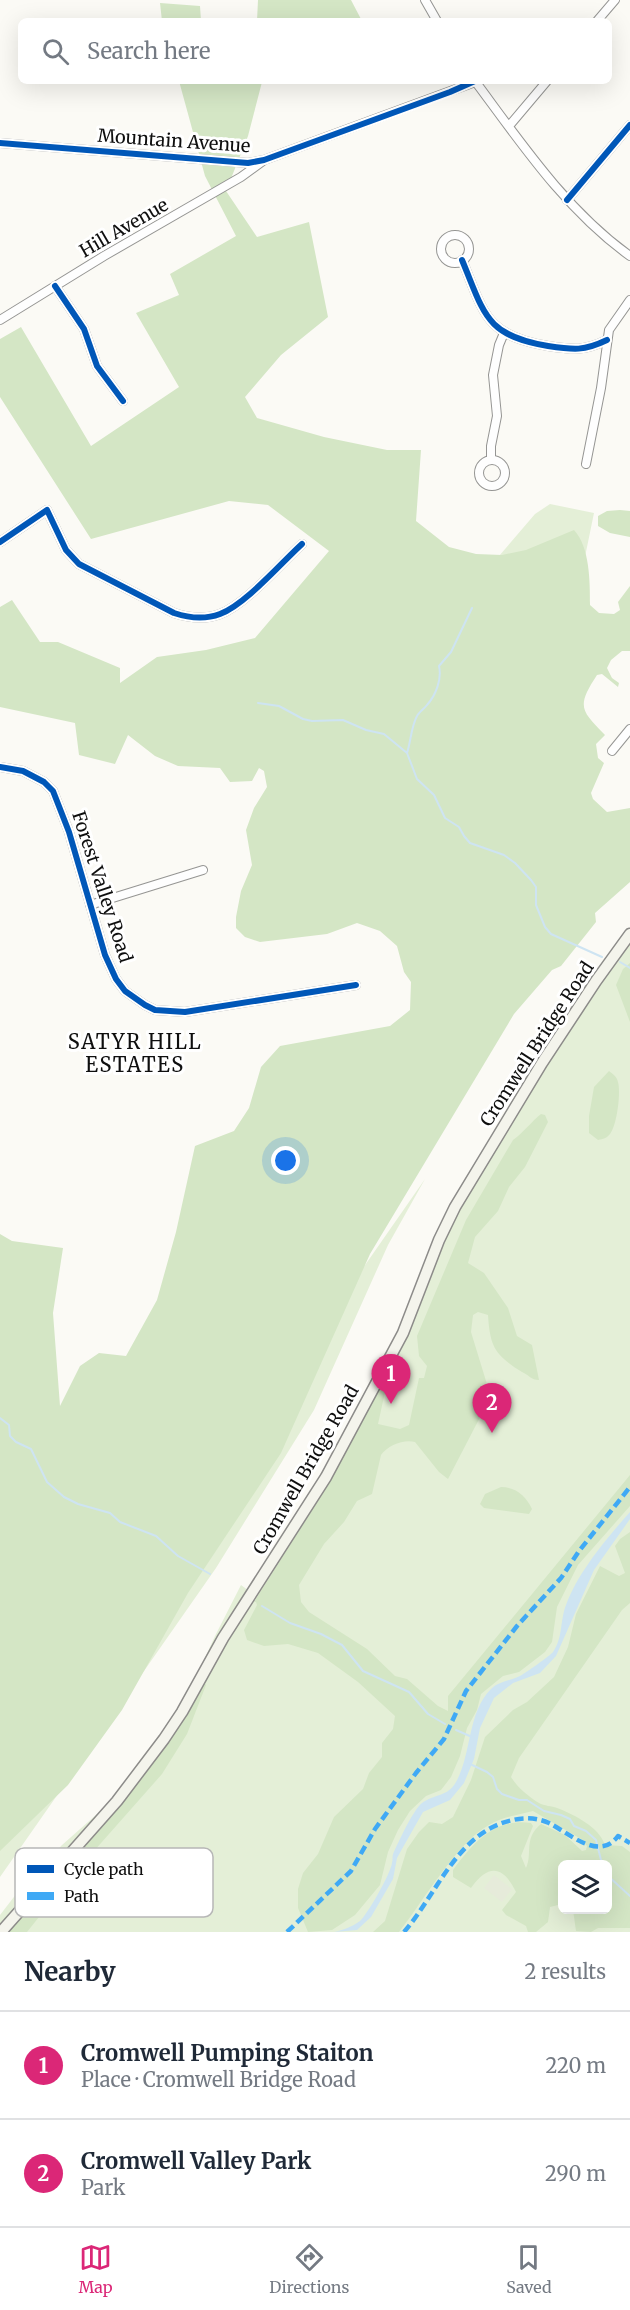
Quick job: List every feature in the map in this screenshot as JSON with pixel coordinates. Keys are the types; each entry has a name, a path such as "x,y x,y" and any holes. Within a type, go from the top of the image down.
{"main road":[{"name":"Cromwell Bridge Road","path":"75,1848 148,1761 182,1712 223,1638 326,1477 403,1333 454,1207 542,1063 630,934"},
{"name":"Cromwell Bridge Road","path":"1,1932 15,1916"}],"street":[{"path":"425,0 435,18"},
{"path":"600,18 615,0"},
{"name":"Mountain Avenue","path":"0,143 235,163 264,160 467,84"},
{"path":"477,84 567,200 602,234 630,256"},
{"path":"509,126 544,84"},
{"path":"567,200 630,125"},
{"name":"Hill Avenue","path":"0,320 241,177 264,160"},
{"path":"462,260 482,307 495,326 504,333 525,342 578,350 607,340"},
{"path":"55,286 84,329 98,366 123,401"},
{"path":"586,464 609,330 630,300"},
{"path":"491,460 491,446 497,416 493,375 504,333"},
{"path":"0,542 47,510 66,550 79,564 187,618 221,614 237,604 302,543"},
{"path":"612,751 630,729"},
{"name":"Forest Valley Road","path":"0,767 29,774 44,782 53,791 69,832 105,955 116,979 125,991 145,1005 155,1010 185,1012 356,985"},
{"path":"90,905 202,870"}],"green space":[{"path":"258,0 351,0 360,18 257,18"},
{"path":"160,3 200,6 201,18 162,18"},
{"path":"180,84 261,84 248,136 226,191 257,237 309,222 328,317 281,355 245,397 257,418 324,437 387,450 421,450 416,521 449,547 476,554 502,555 526,550 574,530 586,555 590,605 599,613 614,614 620,610 618,602 630,586 630,651 622,651 611,660 607,668 612,678 619,683 618,687 602,674 597,675 586,694 584,708 591,720 605,735 596,744 598,758 604,763 591,793 593,799 607,812 630,808 630,882 595,913 596,922 561,966 552,970 514,1014 370,1254 281,1453 188,1593 122,1710 68,1785 0,1851 0,1234 12,1241 63,1248 53,1313 60,1406 80,1366 99,1353 126,1356 157,1300 176,1232 195,1146 234,1131 249,1108 261,1067 280,1046 390,1026 410,1010 411,982 404,972 397,946 380,931 357,923 327,934 260,942 245,937 236,928 241,891 252,865 246,830 254,808 267,787 264,771 259,768 252,781 230,782 220,768 178,766 155,756 128,735 115,764 79,755 75,723 0,707 0,607 12,600 40,642 58,642 120,668 120,683 157,657 206,650 255,638 329,551 268,505 229,501 91,539 0,397 0,339 21,327 91,446 179,387 136,313 179,295 170,274 236,236 205,176"},
{"path":"550,504 594,513 579,586 481,577 535,514"},
{"path":"607,511 630,511 630,537 610,533 598,526 598,516"},
{"path":"630,943 630,1932 0,1932 0,1915 15,1896 15,1917 213,1917 213,1848 59,1848 105,1807 178,1717 241,1585 256,1596 321,1494 401,1349 453,1219 546,1064 608,971"},
{"path":"630,963 630,1022 616,985 623,969"},
{"path":"609,1071 618,1082 618,1108 610,1134 598,1140 589,1133 589,1116 594,1087"},
{"path":"541,1114 545,1115 548,1122 525,1167 509,1187 498,1211 475,1237 468,1263 484,1273 508,1308 517,1336 532,1345 539,1380 522,1372 500,1355 490,1335 488,1315 478,1312 473,1315 471,1332 490,1394 448,1479 439,1472 415,1442 401,1442 388,1448 381,1455 372,1494 357,1501 344,1522 324,1544 299,1585 301,1602 309,1612 367,1649 395,1676 407,1679 438,1706 448,1711 448,1696 630,1475 630,1506 578,1565 557,1607 552,1642 545,1652 519,1672 503,1676 481,1694 451,1777 441,1790 426,1796 410,1811 388,1852 380,1885 355,1915 332,1930 308,1932 298,1908 298,1889 303,1873 318,1854 334,1817 363,1789 369,1773 382,1757 382,1743 393,1729 395,1716 358,1682 318,1653 288,1644 264,1646 247,1640 244,1630 257,1605 254,1602 321,1496 381,1386 387,1383 378,1424 400,1429 409,1425 419,1378 424,1378 427,1366 419,1356 417,1336 466,1220 513,1140"},
{"path":"425,1179 388,1245 314,1410 216,1568 20,1848 15,1848 15,1856 0,1877 0,1832 166,1551"},
{"path":"501,1487 524,1496 532,1509 529,1514 484,1508 480,1504 485,1494"},
{"path":"630,1532 630,1603 622,1610 519,1758 511,1777 524,1792 539,1803 555,1807 586,1822 598,1833 605,1845 622,1846 630,1852 630,1928 598,1928 591,1932 576,1931 574,1914 612,1914 612,1860 558,1860 558,1905 550,1907 548,1922 536,1932 528,1932 526,1926 506,1915 502,1910 516,1892 501,1873 495,1871 483,1875 471,1888 453,1877 453,1870 477,1842 506,1824 518,1822 531,1823 533,1826 521,1856 526,1868 532,1835 541,1824 565,1835 582,1851 586,1850 587,1846 581,1839 533,1811 499,1820 477,1833 453,1858 399,1932 373,1932 385,1921 407,1849 429,1822 442,1824 453,1817 471,1780 485,1737 513,1710 527,1702 554,1677 568,1647 576,1614 600,1566 619,1576 625,1573 615,1546"},
{"path":"204,1682 206,1685 187,1734 162,1774 97,1848 84,1848 139,1781 185,1716"},
{"path":"494,1875 512,1889 502,1902 484,1888"},
{"path":"21,1917 39,1917 27,1932 8,1932"}],"water":[{"path":"630,1512 630,1519 594,1570 556,1656 540,1673 513,1683 494,1698 480,1728 474,1759 464,1783 450,1800 423,1812 397,1858 393,1879 371,1917 357,1930 334,1932 357,1923 368,1911 388,1875 393,1854 418,1807 453,1787 461,1771 474,1722 483,1699 494,1686 520,1676 553,1652 558,1641 566,1605 578,1580 603,1544"}],"waterway":[{"path":"407,753 415,720 438,687 439,666 451,652 472,608"},
{"path":"258,703 279,706 303,719 343,720 366,730 384,734 407,753 417,779 434,795 445,818 459,827 470,843 504,855 531,880 536,887 536,905 545,927 551,934 602,957"},
{"path":"620,962 630,968"},
{"path":"0,1418 9,1425 10,1436 16,1442 31,1449 47,1482 64,1497 78,1504 110,1513 120,1522 156,1536 178,1556 210,1574"},
{"path":"262,1606 290,1623 321,1634 342,1645 363,1671 409,1692 428,1714 445,1724"},
{"path":"456,1730 472,1737"},
{"path":"470,1764 493,1777 497,1789 502,1794 519,1800 527,1800 544,1811 570,1819 574,1826 586,1831 596,1840 601,1860"},
{"path":"612,1880 630,1896"}],"marked path":[{"path":"287,1932 351,1871 375,1829 444,1739 466,1691 517,1626 561,1578 579,1551 630,1487"},
{"path":"404,1932 463,1850 494,1826 522,1818 531,1818 549,1823 593,1846 610,1843 618,1836 630,1843"}],"cycle path":[{"path":"0,143 248,163 264,160 468,84"},
{"path":"567,200 630,125"},
{"path":"462,260 476,295 490,320 511,336 548,346 572,349 585,348 607,340"},
{"path":"55,286 84,329 97,366 123,401"},
{"path":"0,542 47,510 66,550 79,564 174,613 197,618 220,614 240,602 302,544"},
{"path":"0,767 23,771 44,782 53,791 69,832 105,955 116,979 125,991 145,1005 155,1010 185,1012 356,985"}],"place":[{"name":"Cromwell Pumping Staiton","path":"391,1404"},
{"name":"Cromwell Valley Park","path":"492,1433"}],"district":[{"name":"SATYR HILL ESTATES","path":"135,1054"}]}
